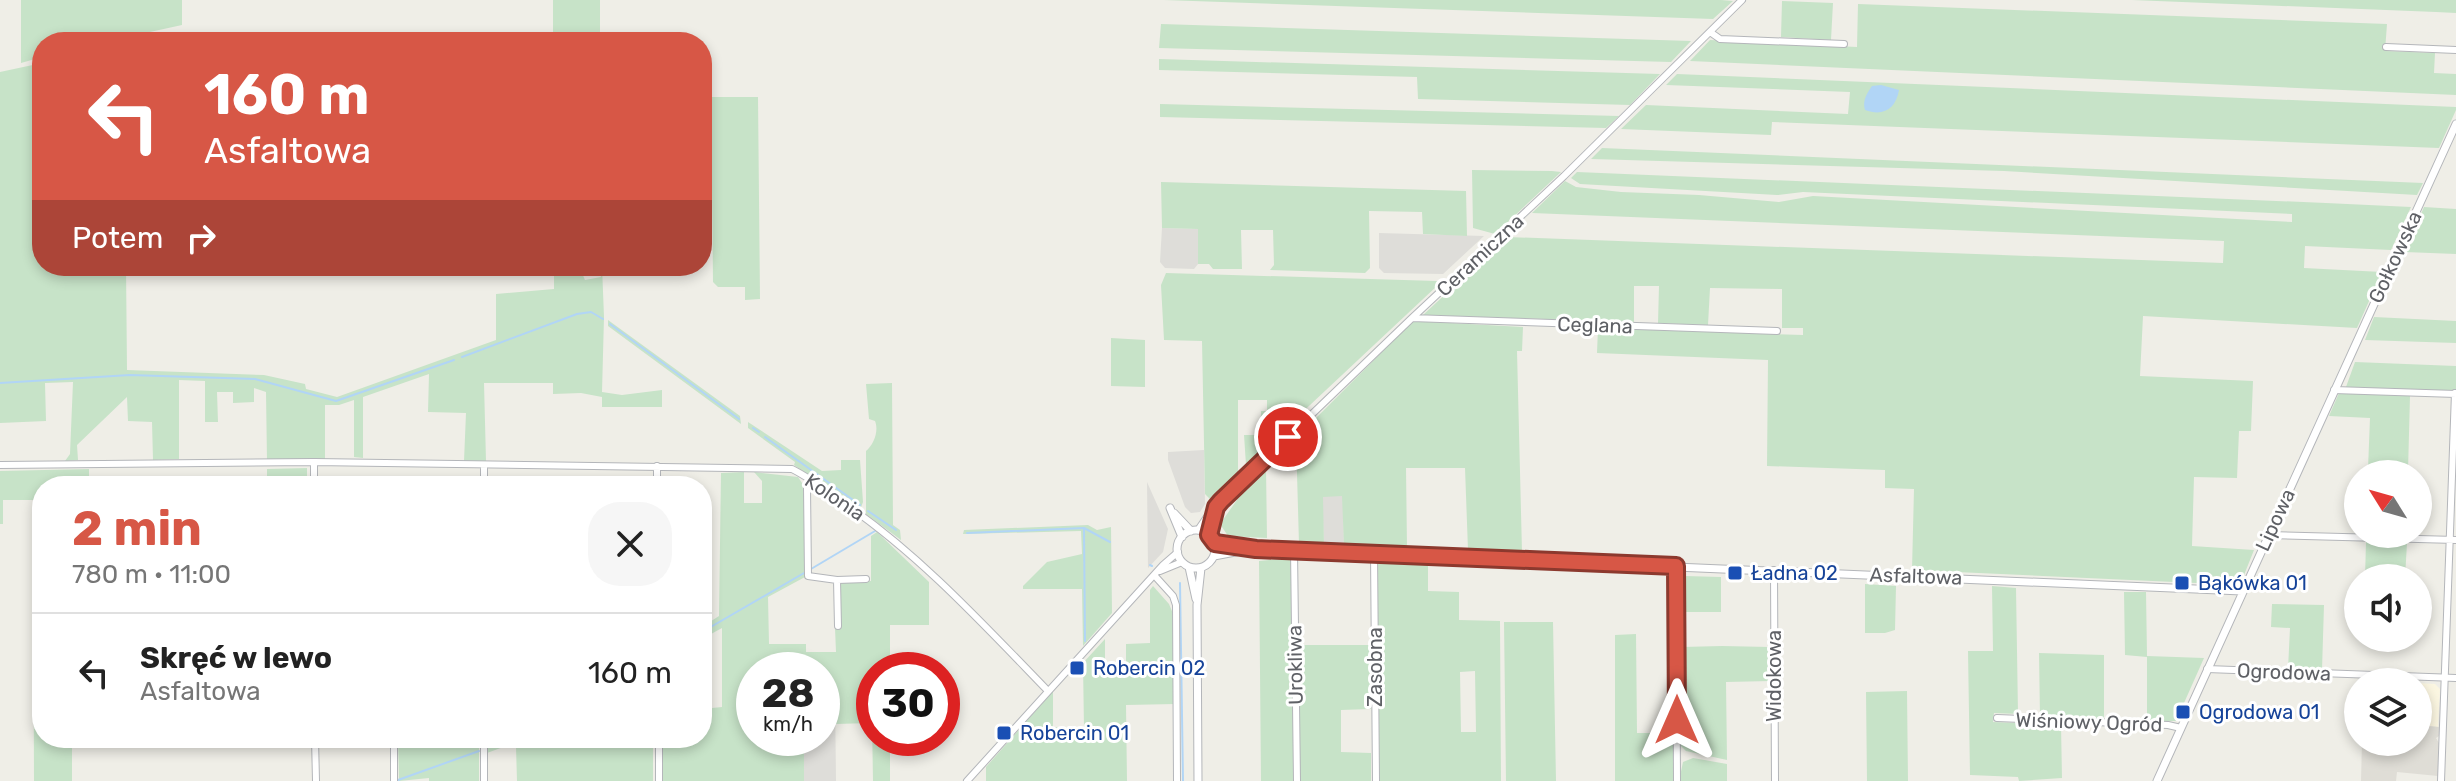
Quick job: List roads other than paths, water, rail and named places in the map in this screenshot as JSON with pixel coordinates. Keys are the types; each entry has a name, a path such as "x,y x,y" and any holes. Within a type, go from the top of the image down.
{"street":[{"name":"Ceramiczna","path":"1195,531 1216,507 1553,187 1742,0"},
{"path":"1710,32 1720,39 1844,44"},
{"path":"2386,47 2456,50"},
{"name":"Gołkowska","path":"2334,390 2456,124"},
{"name":"Ceglana","path":"1412,318 1777,331"},
{"path":"2334,390 2456,394 2453,540 2441,781"},
{"name":"Lipowa","path":"2157,781 2334,390"},
{"path":"314,462 314,476"},
{"name":"Kolonia","path":"0,465 314,462 783,468 812,480 887,535 967,607 1048,691"},
{"path":"484,465 484,476"},
{"path":"657,466 657,476"},
{"path":"812,480 807,487 808,576 837,580 866,579"},
{"path":"1209,535 1216,507"},
{"path":"967,781 1155,574 1178,552 1182,537 1170,508 1195,531 1209,535 1215,543 1214,556 1210,563 1201,568 1186,565 1155,574"},
{"path":"1182,537 1195,531"},
{"path":"2268,535 2453,540"},
{"name":"Asfaltowa","path":"1215,543 1253,549 2242,591"},
{"name":"Asfaltowa","path":"1214,556 1253,549"},
{"name":"Urokliwa","path":"1294,550 1297,781"},
{"path":"1178,552 1186,565 1197,605"},
{"name":"Zasobna","path":"1374,553 1376,781"},
{"path":"1676,566 1677,781"},
{"path":"1198,781 1197,605 1201,568"},
{"name":"Widokowa","path":"1774,570 1775,781"},
{"path":"1155,574 1173,596 1176,605 1177,781"},
{"path":"837,580 838,626"},
{"name":"Ogrodowa","path":"2207,669 2456,678"},
{"name":"Wiśniowy Ogród","path":"1997,718 2181,728"},
{"path":"315,748 316,781"},
{"path":"394,748 394,781"},
{"path":"484,748 484,781"},
{"path":"659,748 659,781"}],"water":[{"path":"1881,85 1899,90 1895,102 1883,111 1865,110 1870,89"}],"waterway":[{"path":"462,357 577,314 591,312 603,319"},
{"path":"610,324 739,419"},
{"path":"0,383 130,375 255,379 336,401 454,360"},
{"path":"753,428 759,432"},
{"path":"765,437 860,505"},
{"path":"868,511 896,530"},
{"path":"967,533 1084,528 1110,542"},
{"path":"1084,529 1085,641"},
{"path":"811,569 875,531"},
{"path":"712,626 804,573"},
{"path":"1180,583 1183,781"},
{"path":"398,780 479,751"}],"place":[{"name":"Ładna 02","path":"1735,573"},
{"name":"Bąkówka 01","path":"2182,583"},
{"name":"Robercin 02","path":"1077,668"},
{"name":"Ogrodowa 01","path":"2183,712"},
{"name":"Robercin 01","path":"1004,733"}]}
